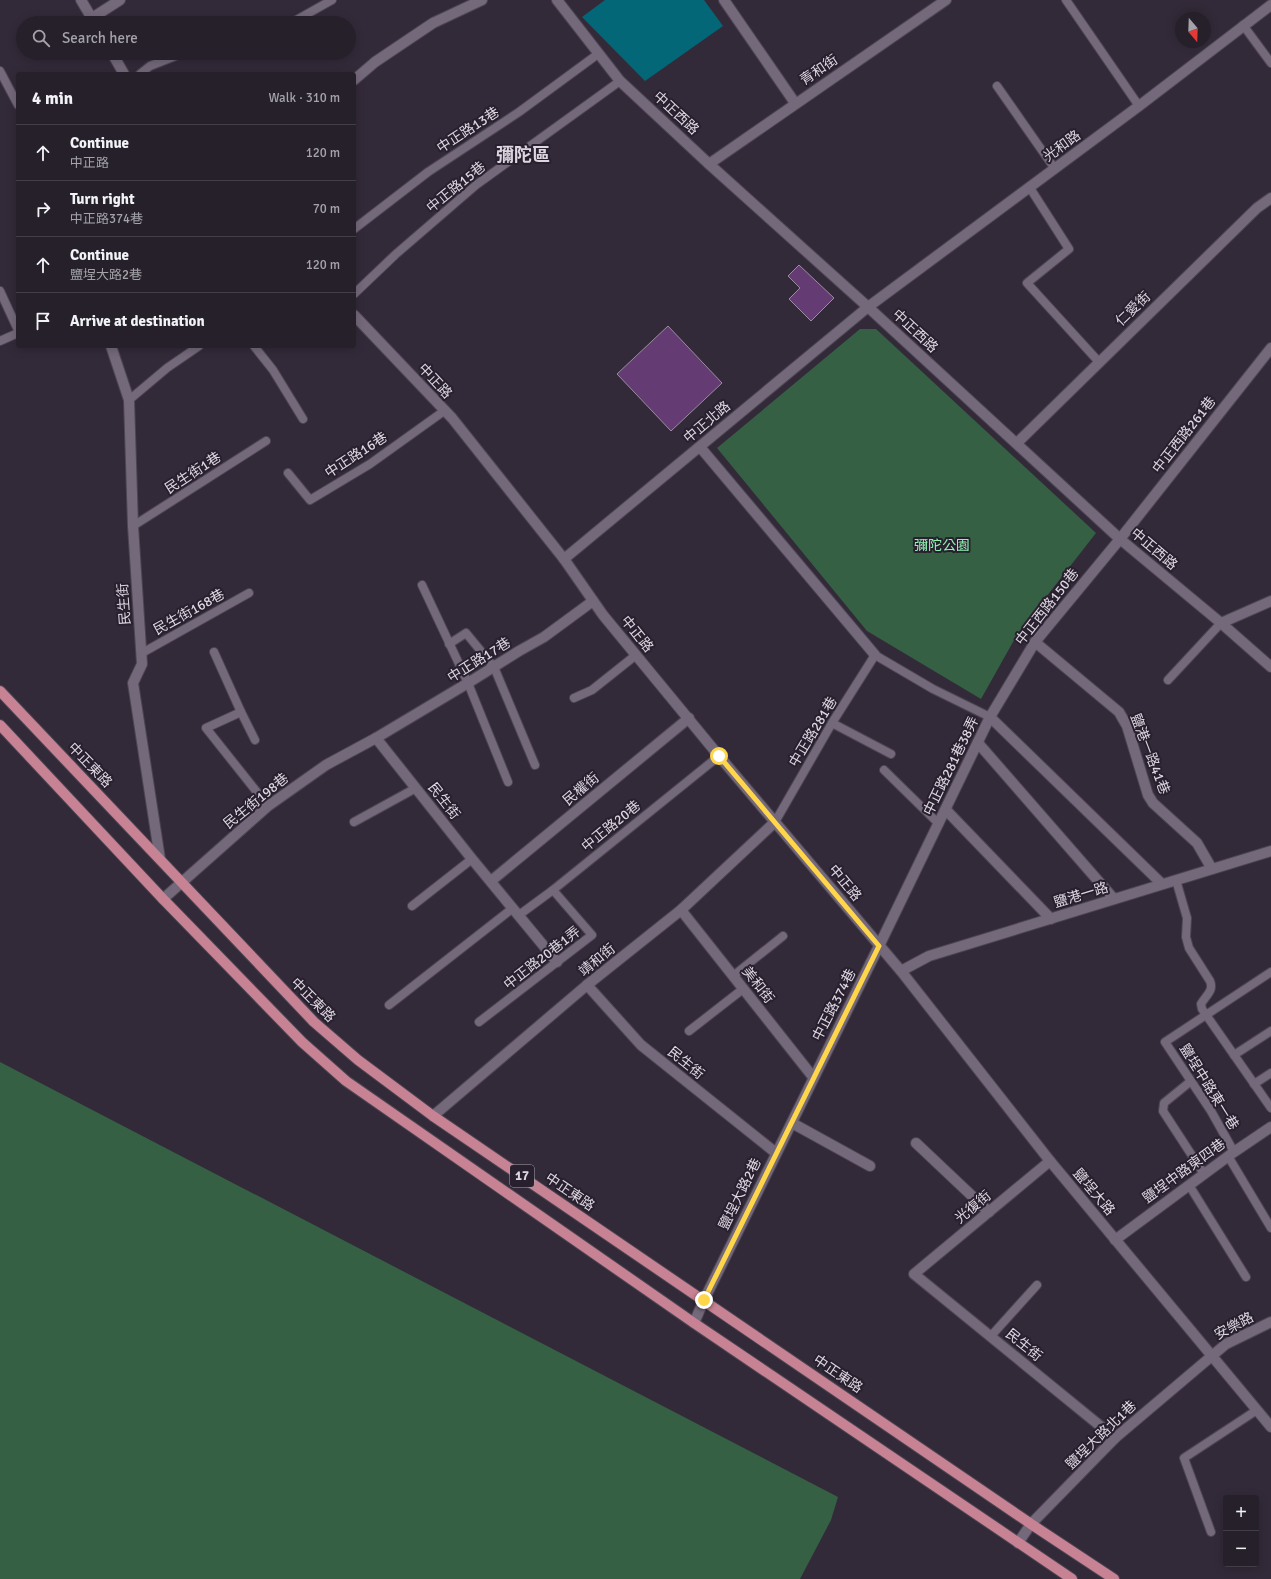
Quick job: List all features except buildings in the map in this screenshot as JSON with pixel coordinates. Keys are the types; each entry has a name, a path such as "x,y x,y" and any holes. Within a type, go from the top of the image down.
{"main road":[{"name":"中正東路","path":"0,691 314,1022 358,1060 433,1116 1114,1579"},
{"name":"17","path":"0,725 163,899 302,1042 346,1081 694,1323 1072,1579"}],"street":[{"path":"81,0 91,16"},
{"path":"98,16 120,0"},
{"path":"356,78 376,62 433,24 482,0"},
{"name":"中正西路","path":"557,0 620,81 1120,539 1221,623 1271,667"},
{"path":"724,0 795,103"},
{"name":"青和街","path":"709,164 795,103 946,0"},
{"name":"光和路","path":"868,307 1140,106 1243,25 1271,5"},
{"path":"116,60 123,72"},
{"name":"仁愛街","path":"1016,443 1256,208 1271,198"},
{"name":"中正北路","path":"564,559 868,307"},
{"name":"中正路","path":"356,317 444,411 564,559 593,601 636,655 719,756 901,971"},
{"name":"民生街","path":"112,348 129,400 133,526 142,653 142,664 133,683 160,859"},
{"name":"中正西路261巷","path":"1120,539 1271,348"},
{"path":"700,446 875,655"},
{"name":"中正西路150巷","path":"990,717 1035,642 1120,539"},
{"name":"中正路17巷","path":"376,738 544,637 593,601"},
{"path":"1221,623 1271,601"},
{"name":"鹽港一路41巷","path":"1035,642 1119,712 1127,726 1148,795 1153,804 1196,843 1212,869"},
{"path":"990,717 1162,884"},
{"name":"中正路281巷38弄","path":"879,946 990,717"},
{"name":"民權街","path":"491,881 689,718"},
{"name":"民生街","path":"376,738 491,881"},
{"name":"民生街198巷","path":"163,899 268,806 326,765 376,738"},
{"path":"978,743 1114,899"},
{"path":"946,810 1051,918"},
{"name":"靖和街","path":"433,1116 587,985 682,910 775,822"},
{"name":"鹽港一路","path":"901,971 929,956 1271,851"},
{"path":"491,881 557,962"},
{"name":"美和街","path":"682,910 813,1077"},
{"name":"中正路374巷","path":"813,1077 879,946"},
{"name":"鹽埕大路","path":"901,971 1050,1161 1271,1427"},
{"name":"民生街","path":"587,985 640,1045 776,1153"},
{"name":"鹽埕大路2巷","path":"694,1323 813,1077"},
{"path":"792,1123 870,1166"},
{"name":"鹽埕中路東四巷","path":"1115,1240 1231,1154 1270,1131"},
{"path":"916,1143 989,1212"},
{"name":"光復街","path":"914,1274 1050,1161"},
{"name":"民生街","path":"914,1274 1116,1438"},
{"name":"安樂路","path":"1211,1355 1226,1344 1271,1322"},
{"name":"鹽埕大路北1巷","path":"1018,1543 1031,1524 1116,1438 1211,1355"}],"lane":[{"path":"304,16 332,0"},
{"path":"1066,0 1140,106"},
{"path":"1243,25 1271,63"},
{"name":"中正路13巷","path":"356,227 428,172 519,112 598,54"},
{"path":"142,72 150,66 165,60"},
{"path":"0,71 16,101"},
{"name":"中正路15巷","path":"356,292 396,254 476,185 620,81"},
{"path":"997,86 1055,169"},
{"path":"1030,188 1069,249 1027,282 1099,362"},
{"path":"0,291 16,327"},
{"path":"0,341 16,332"},
{"path":"129,400 167,368 196,348"},
{"path":"256,348 273,370 303,419"},
{"name":"中正路16巷","path":"288,473 310,500 370,464 444,411"},
{"name":"民生街1巷","path":"133,526 266,441"},
{"path":"422,585 468,683 508,782"},
{"name":"民生街168巷","path":"142,653 249,593"},
{"path":"1168,680 1221,623"},
{"path":"449,644 466,633 494,667 536,765"},
{"path":"214,652 255,740"},
{"path":"574,698 592,690 636,655"},
{"name":"中正路281巷38弄","path":"875,655 933,689 990,717"},
{"name":"中正路281巷","path":"775,822 832,723 875,655"},
{"path":"241,712 206,728 268,806"},
{"path":"832,723 891,754"},
{"name":"中正路20巷","path":"389,1005 516,911 553,890 719,756"},
{"path":"884,770 938,824"},
{"path":"354,822 416,788"},
{"path":"412,906 472,859"},
{"path":"1176,880 1187,918 1186,937 1189,948 1212,986 1210,992 1201,1004 1206,1015 1271,1108"},
{"name":"中正路20巷1弄","path":"479,1022 592,935 553,890"},
{"path":"733,976 782,936"},
{"name":"鹽埕中路東一巷","path":"1271,972 1165,1042 1191,1081 1271,1228"},
{"path":"689,1031 743,989"},
{"path":"1234,1055 1271,1031"},
{"path":"1254,1084 1271,1073"},
{"path":"1191,1081 1164,1103 1163,1110 1204,1174"},
{"path":"1189,1185 1246,1277"},
{"path":"991,1336 1037,1285"},
{"path":"1211,1532 1184,1458 1257,1410"}],"green space":[{"name":"彌陀公園","path":"860,329 876,329 1096,533 1018,633 981,699 867,631 717,448"},
{"path":"0,1062 838,1497 831,1520 800,1579 0,1579"}],"water":[{"path":"605,0 704,0 723,26 645,81 582,17"}],"district":[{"name":"彌陀區","path":"523,155"}],"route":[{"path":"704,1300 879,946 719,756"}]}
